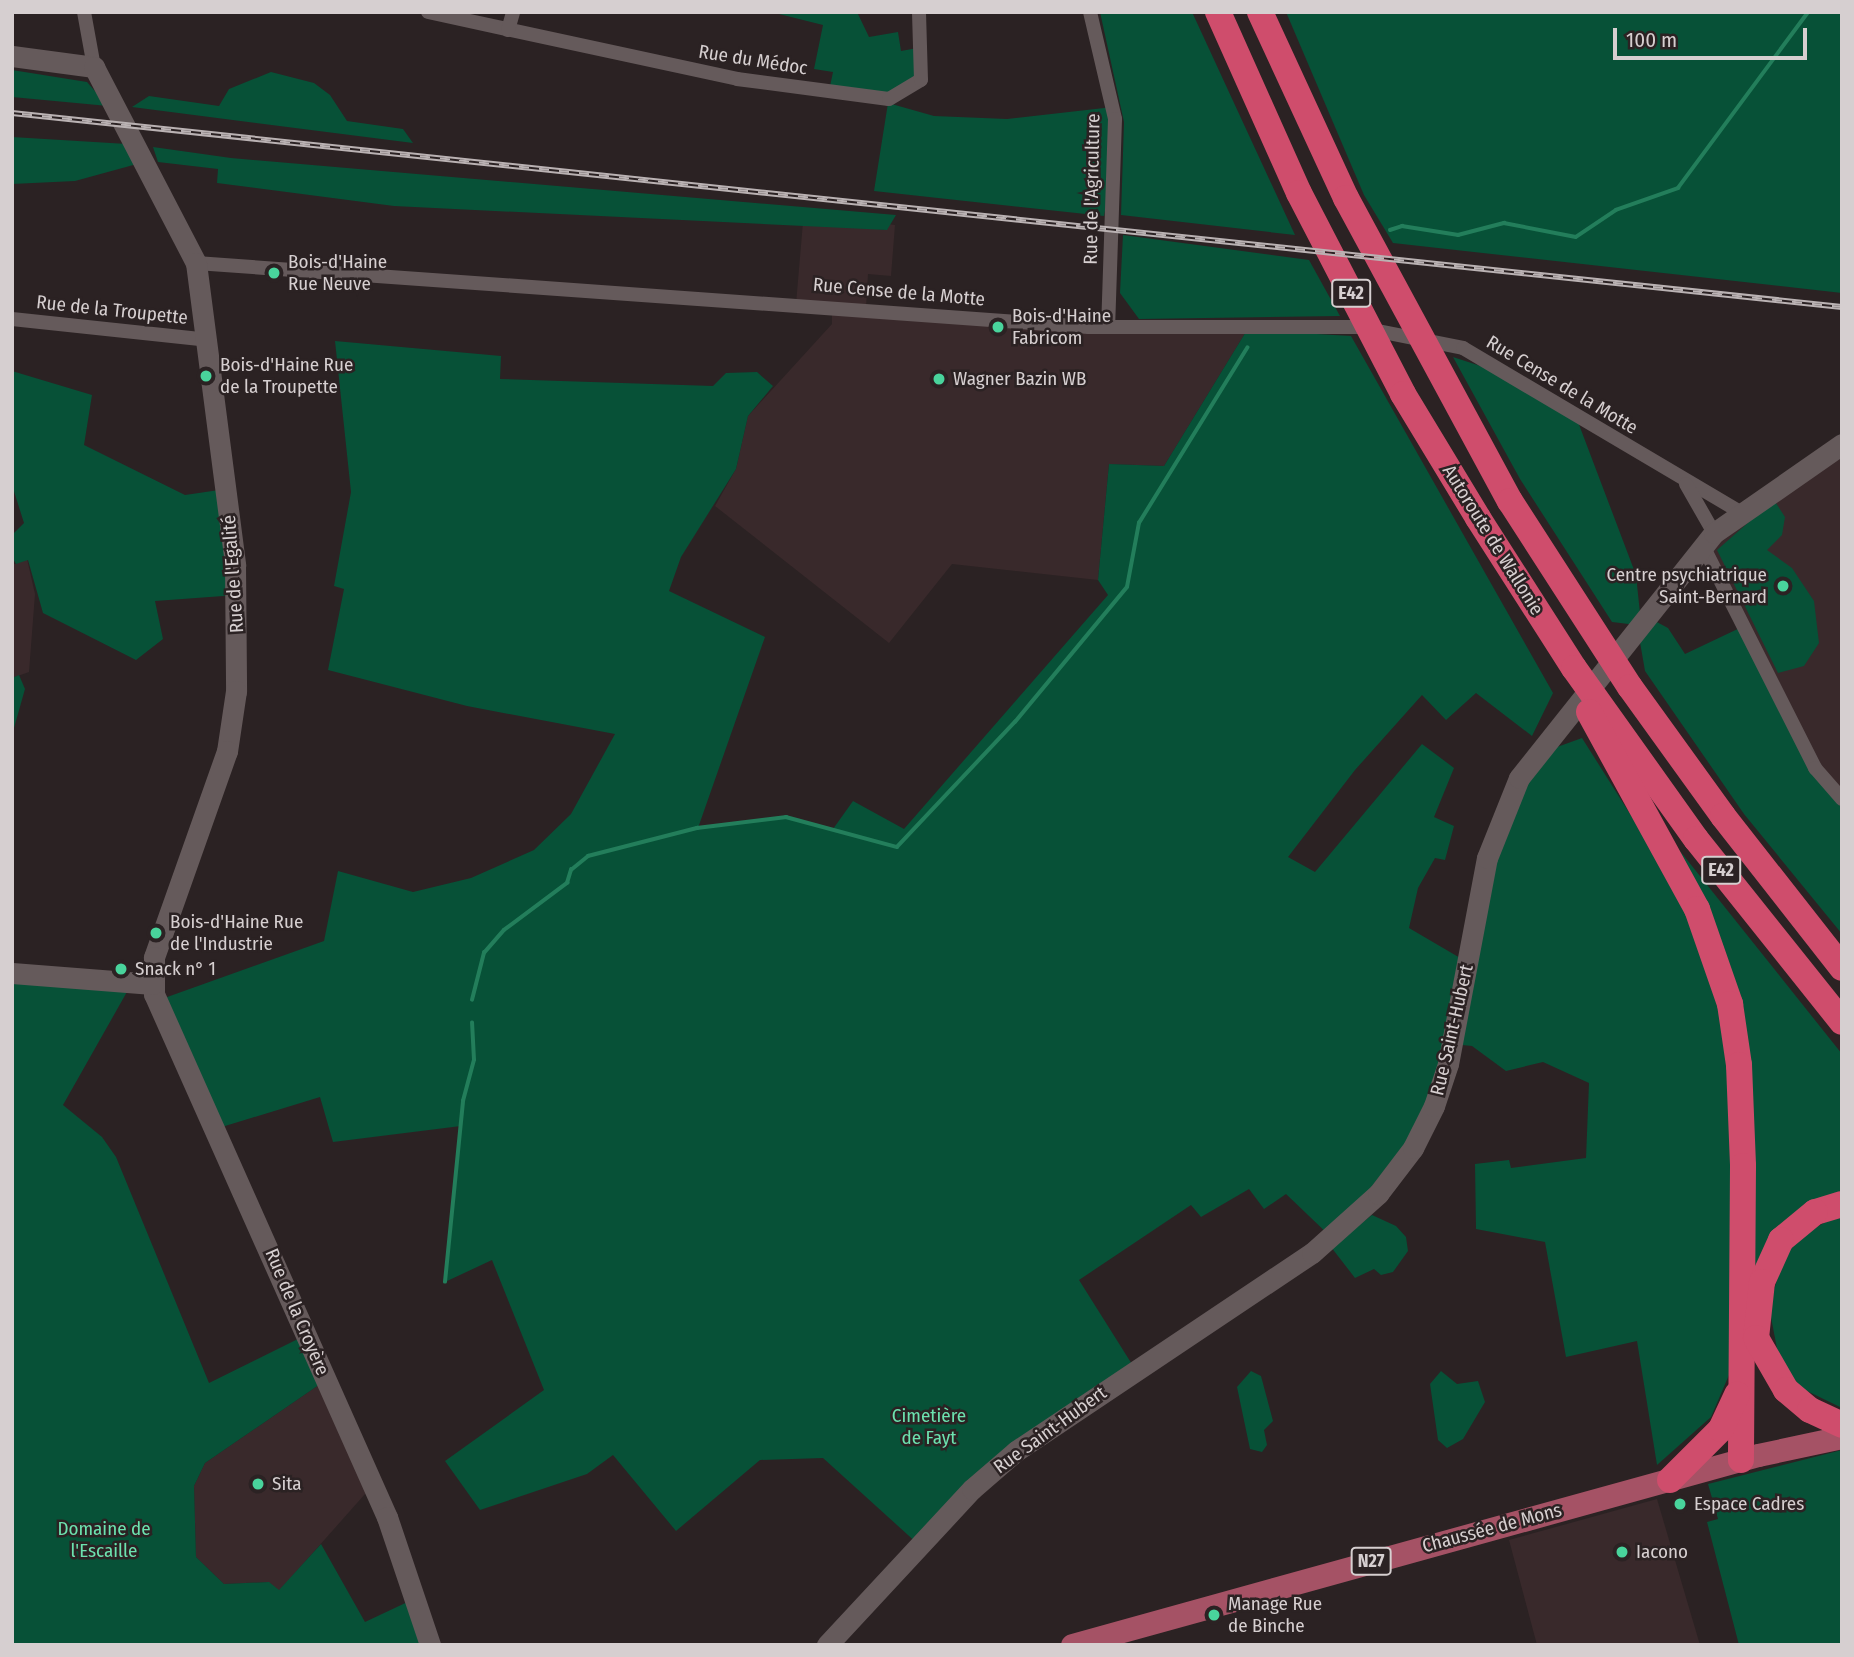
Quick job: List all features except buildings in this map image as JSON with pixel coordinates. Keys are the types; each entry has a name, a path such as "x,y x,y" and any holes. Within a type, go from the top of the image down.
{"highway":[{"name":"Autoroute de Wallonie","path":"1218,12 1299,193 1403,394 1574,667 1600,719 1842,1022"},
{"name":"Autoroute de Wallonie","path":"1261,12 1346,198 1449,395 1630,687 1723,816 1842,968"},
{"path":"1600,719 1692,898 1730,1004 1739,1065 1743,1166 1739,1391 1750,1457"},
{"path":"1750,1457 1756,1338 1762,1282 1781,1240 1815,1212 1842,1204"},
{"path":"1756,1338 1786,1390 1810,1410 1842,1425"},
{"path":"1670,1480 1721,1429 1739,1391"}],"main road":[{"name":"N27","path":"1670,1480 1750,1457 1842,1437"},
{"name":"Chaussée de Mons","path":"1072,1645 1670,1480"}],"street":[{"path":"21,57 97,71 85,12"},
{"name":"Rue du Médoc","path":"428,12 737,79 889,99 921,80 919,12"},
{"path":"508,30 513,12"},
{"name":"Rue de l'Agriculture","path":"1090,12 1115,119 1108,327"},
{"name":"Rue de l'Egalité","path":"97,71 148,163 197,263 235,565 236,691 227,751 154,957 153,984"},
{"name":"Rue Cense de la Motte","path":"197,263 1108,327 1357,327 1463,348 1685,483 1740,512"},
{"name":"Rue de la Troupette","path":"12,319 207,340"},
{"name":"Rue Saint-Hubert","path":"827,1645 956,1506 1016,1451 1312,1253 1378,1194 1421,1135 1438,1095 1487,858 1504,808 1535,755 1709,540 1740,512 1842,444"},
{"name":"Rue Cense de la Motte","path":"1685,483 1815,768 1842,799"},
{"path":"12,973 153,984"},
{"name":"Rue de la Croyère","path":"153,984 167,1030 300,1314 387,1517 430,1645"}],"shaded area":[{"path":"803,222 887,230 887,224 895,225 891,276 868,274 866,308 1247,330 1164,466 1109,464 1098,580 952,564 889,643 715,506 736,469 748,416 832,324 832,306 796,304"},
{"name":"Centre psychiatrique Saint-Bernard","path":"1842,443 1842,799 1828,784 1703,546"},
{"path":"27,559 35,594 29,672 12,678 12,565"},
{"path":"326,1380 373,1485 279,1591 268,1582 224,1584 196,1557 194,1486 205,1463"},
{"path":"1657,1499 1700,1645 1537,1645 1509,1540"}],"green space":[{"path":"771,12 857,12 869,37 898,32 901,51 923,47 925,67 903,96 829,91 833,72 814,69 823,25"},
{"path":"1100,12 1192,12 1295,235 1121,215 1124,122"},
{"path":"1286,12 1842,12 1842,293 1393,243 1364,195"},
{"path":"12,70 87,82 108,106 12,97"},
{"path":"271,72 314,83 330,95 347,121 403,129 413,143 132,107 149,96 219,106 229,89"},
{"path":"888,103 934,116 1007,119 1113,107 1114,164 1104,216 874,191"},
{"path":"12,137 127,144 137,164 75,181 12,184"},
{"path":"153,147 231,158 896,215 887,230 394,206 217,183 218,169 158,162"},
{"path":"1123,235 1309,260 1340,316 1139,319 1120,293"},
{"name":"Cimetière de Fayt","path":"1247,330 1351,336 1553,693 1532,736 1476,693 1446,720 1422,695 1355,770 1288,857 1315,872 1422,744 1454,768 1434,817 1454,826 1445,860 1435,858 1418,888 1409,928 1467,962 1477,905 1535,755 1582,738 1668,874 1695,934 1720,1003 1729,1064 1733,1165 1729,1375 1711,1417 1657,1465 1637,1341 1566,1357 1545,1242 1476,1229 1475,1164 1509,1160 1511,1168 1586,1158 1589,1083 1543,1062 1506,1071 1472,1046 1452,1044 1434,1106 1332,1238 1286,1194 1264,1209 1249,1189 1201,1217 1191,1205 1079,1280 1135,1369 1038,1434 919,1545 823,1458 760,1460 676,1531 613,1455 587,1474 480,1510 445,1461 544,1390 492,1260 445,1282 461,1126 333,1142 320,1097 212,1130 156,1001 324,941 338,871 413,892 471,878 534,850 571,814 615,734 467,706 328,670 344,589 334,586 351,492 335,341 501,356 500,379 713,386 726,373 757,372 773,386 748,416 736,469 681,557 669,591 765,637 698,828 786,817 833,829 853,801 904,829 1108,595 1098,580 1109,464 1164,466"},
{"path":"1453,357 1517,378 1575,414 1636,575 1640,613 1668,628 1685,654 1744,626 1815,768 1842,799 1842,934 1744,814 1645,671 1637,625 1612,622 1520,479"},
{"path":"12,371 92,395 84,445 185,495 226,489 237,595 155,601 163,639 136,660 43,613 28,560 16,564 12,557 12,535 24,523 12,485"},
{"path":"1774,500 1785,517 1782,535 1767,550 1792,568 1814,601 1819,643 1804,666 1778,673 1717,550"},
{"path":"19,675 25,689 12,735 12,678"},
{"path":"1680,851 1842,1054 1842,1194 1750,1290 1751,1135 1705,906"},
{"name":"Domaine de l'Escaille","path":"12,973 132,983 63,1105 102,1137 116,1157 209,1383 306,1335 326,1380 205,1463 194,1486 196,1557 224,1584 269,1582 279,1590 321,1544 365,1622 416,1598 430,1645 12,1645"},
{"path":"1842,1213 1842,1408 1803,1389 1780,1364 1769,1307 1784,1256 1802,1235"},
{"path":"1372,1215 1396,1226 1406,1237 1408,1251 1393,1272 1381,1275 1374,1269 1355,1278 1331,1247"},
{"path":"1251,1371 1261,1376 1273,1421 1264,1430 1267,1445 1262,1452 1250,1449 1237,1387"},
{"path":"1441,1371 1457,1384 1478,1381 1485,1402 1463,1439 1447,1448 1438,1440 1430,1384"},
{"path":"1842,1450 1842,1645 1739,1645 1707,1522 1718,1519 1708,1484"}],"waterway":[{"path":"1390,230 1402,226 1458,235 1504,223 1576,237 1616,210 1678,188 1808,12"},
{"path":"472,1000 484,953 504,930 567,883 571,870 588,856 697,828 786,817 897,847 1015,722 1127,587 1139,523 1247,348"},
{"path":"445,1282 463,1101 474,1060 472,1023"}],"railway":[{"path":"12,113 1842,307"}],"place":[{"name":"Bois-d'Haine Rue Neuve","path":"274,273"},
{"name":"Bois-d'Haine Fabricom","path":"998,327"},
{"name":"Bois-d'Haine Rue de la Troupette","path":"206,376"},
{"name":"Wagner Bazin WB","path":"939,379"},
{"name":"Centre psychiatrique Saint-Bernard","path":"1783,586"},
{"name":"Bois-d'Haine Rue de l'Industrie","path":"156,933"},
{"name":"Snack n° 1","path":"121,969"},
{"name":"Sita","path":"258,1484"},
{"name":"Espace Cadres","path":"1680,1504"},
{"name":"Iacono","path":"1622,1552"},
{"name":"Manage Rue de Binche","path":"1214,1615"}]}
